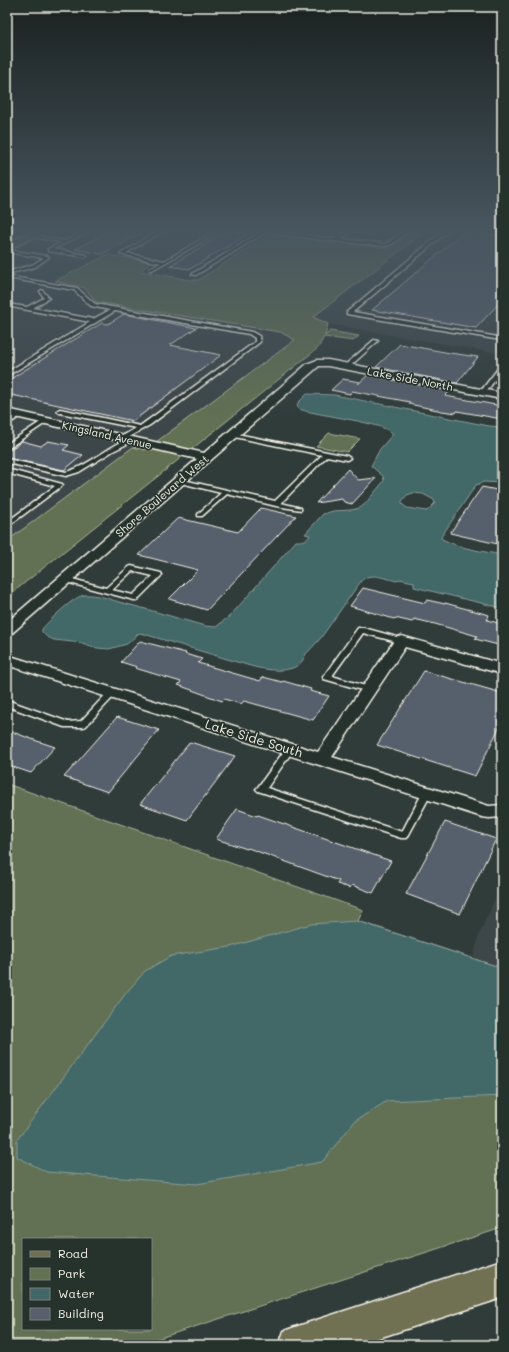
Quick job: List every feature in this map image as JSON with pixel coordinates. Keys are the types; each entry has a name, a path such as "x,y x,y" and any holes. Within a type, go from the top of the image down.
{"main road":[{"path":"298,1345 502,1279"}],"street":[{"name":"Lake Side North","path":"317,363 501,394"},
{"name":"Shore Boulevard West","path":"7,630 311,366 317,363"},
{"name":"Kingsland Avenue","path":"7,412 206,457"},
{"path":"322,759 402,641 502,668"},
{"name":"Lake Side South","path":"7,660 489,812 502,811"}],"lane":[{"path":"28,309 47,298 44,294"},
{"path":"7,461 66,474 77,471 127,439 258,342 257,337 250,333 93,305 81,294"},
{"path":"371,294 349,313 499,339 502,335"},
{"path":"7,305 94,321"},
{"path":"7,374 114,309"},
{"path":"346,367 376,341"},
{"path":"483,392 502,367"},
{"path":"60,411 142,428"},
{"path":"7,423 19,415"},
{"path":"7,447 45,421"},
{"path":"232,435 347,458"},
{"path":"276,504 326,454"},
{"path":"7,471 60,484 7,525"},
{"path":"178,481 299,509"},
{"path":"200,515 225,492"},
{"path":"65,579 107,591 134,598 158,575 131,568 107,591"},
{"path":"369,690 327,677 361,630 402,641"},
{"path":"7,703 67,725 83,724 112,693"},
{"path":"290,749 261,789 404,836 427,792"}],"shaded area":[{"path":"7,294 114,294 280,332 295,340 145,450 133,447 7,541"},
{"path":"342,294 502,294 502,354 328,324 312,317"},
{"path":"502,883 502,968 473,959 479,935"}],"green space":[{"path":"90,294 343,294 313,317 328,324 325,336 330,331 359,336 353,341 324,337 318,348 7,597 7,541 133,447 145,450 295,340 280,332 96,302"},
{"path":"329,433 360,439 347,452 316,446"},
{"path":"7,784 363,910 358,921 502,968 502,1228 138,1345 7,1345"}],"water":[{"path":"307,394 335,395 489,426 502,427 502,483 484,482 476,485 441,537 442,539 464,547 502,555 502,608 414,587 414,582 399,579 397,581 378,576 369,576 361,581 320,639 305,655 301,662 296,667 280,670 254,667 139,633 127,644 109,649 97,648 82,643 54,640 47,637 42,632 42,629 62,609 75,599 85,595 94,595 205,626 216,627 231,615 296,541 306,540 310,535 305,534 323,514 333,511 360,508 365,504 384,481 383,476 371,466 380,449 393,434 378,426 302,410 298,408 297,404","holes":["413,493 423,494 434,500 435,503 427,511 407,508 402,504 402,501 407,495"]},
{"path":"357,921 502,968 502,1096 387,1101 355,1121 322,1162 197,1184 47,1172 17,1157 17,1140 126,993 145,971 171,956 230,947 311,924"}],"building":[{"path":"391,294 502,294 502,300 476,328 372,310"},
{"path":"124,314 196,328 170,345 221,355 133,421 7,394 7,381 102,323 108,324"},
{"path":"400,344 478,357 457,383 376,367"},
{"path":"368,375 450,391 445,396 502,406 502,419 457,411 456,413 442,411 409,404 410,402 352,391 350,394 331,390 343,379 360,382 358,384"},
{"path":"22,441 41,446 48,441 69,445 63,450 83,455 64,470 7,458 7,452"},
{"path":"348,469 358,480 376,478 352,504 344,502 342,499 316,503"},
{"path":"482,487 502,491 502,545 450,533"},
{"path":"261,508 296,516 207,610 169,599 198,570 139,555 178,518 238,532"},
{"path":"363,588 425,603 427,600 445,603 489,615 487,620 502,624 502,646 475,639 477,636 435,624 414,619 412,622 394,619 350,606"},
{"path":"140,641 186,653 185,654 202,659 198,663 260,681 263,677 283,681 329,696 313,720 244,701 241,704 224,699 222,701 178,685 181,682 135,668 137,667 121,662"},
{"path":"424,671 502,693 502,722 475,776 377,745"},
{"path":"117,717 159,730 108,792 64,777"},
{"path":"7,730 55,747 31,773 7,765"},
{"path":"190,742 235,756 187,820 140,804"},
{"path":"237,809 391,861 373,893 352,885 350,888 337,884 339,881 248,848 247,849 216,839"},
{"path":"445,822 496,839 460,914 406,894"}]}
